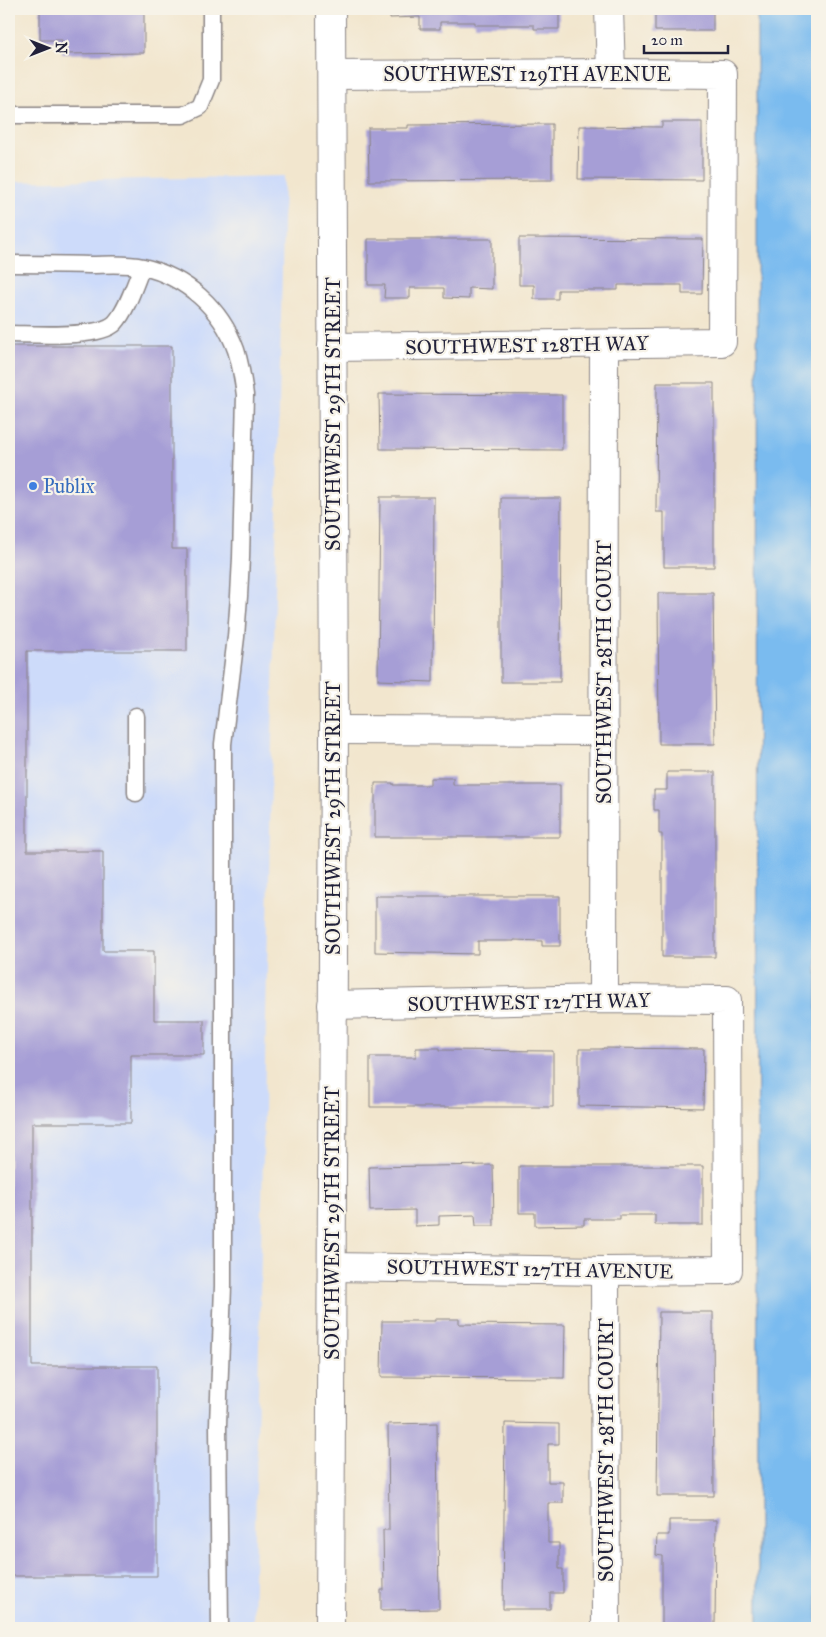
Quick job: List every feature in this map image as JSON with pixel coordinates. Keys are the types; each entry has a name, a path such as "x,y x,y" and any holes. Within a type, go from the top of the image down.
{"street":[{"name":"SOUTHWEST 29TH STREET","path":"330,1628 334,730 331,9"},
{"path":"609,9 611,73"},
{"name":"SOUTHWEST 129TH AVENUE","path":"332,75 723,74 722,342"},
{"name":"SOUTHWEST 128TH WAY","path":"332,347 722,342"},
{"name":"SOUTHWEST 28TH COURT","path":"603,999 604,345"},
{"path":"334,730 604,731"},
{"name":"SOUTHWEST 127TH WAY","path":"332,1005 603,999 727,1000 728,1270"},
{"name":"SOUTHWEST 127TH AVENUE","path":"332,1267 605,1271 728,1270"},
{"name":"SOUTHWEST 28TH COURT","path":"605,1271 606,1628"}],"lane":[{"path":"9,115 183,115 200,107 211,80 211,9"},
{"path":"9,264 120,265 142,267 168,274 185,284 212,309 224,325 236,349 242,373 245,395 240,577 236,637 223,744 223,1286 218,1426 220,1628"},
{"path":"9,334 69,334 106,330 115,323 122,313 142,267"},
{"path":"136,716 136,793"}],"shaded area":[{"path":"284,176 253,1628 9,1628 9,182"}],"water":[{"path":"757,9 817,9 817,1628 758,1628"}],"building":[{"path":"40,9 144,9 144,53 62,54 62,40 40,40"},
{"path":"374,9 559,9 559,29 534,29 534,25 475,25 475,22 440,22 440,29 420,29 420,17 390,18 390,11 374,11"},
{"path":"661,9 713,9 713,31 655,31 655,11 661,11"},
{"path":"662,122 702,122 702,180 578,179 579,126 662,127"},
{"path":"552,124 552,180 369,181 368,128 408,128 408,125"},
{"path":"519,238 703,239 702,294 682,294 682,285 618,285 618,290 558,290 558,299 534,299 534,285 519,285"},
{"path":"368,239 492,239 492,289 469,288 469,299 444,298 444,288 410,288 410,298 384,298 385,285 368,285"},
{"path":"9,346 172,346 172,549 187,549 187,651 27,651 27,851 103,851 103,951 154,951 154,1020 204,1020 204,1055 131,1055 131,1123 32,1123 32,1366 157,1366 157,1576 9,1576"},
{"path":"657,383 714,383 714,567 664,567 664,512 656,512"},
{"path":"379,394 562,395 562,450 380,449"},
{"path":"380,497 434,497 433,682 378,680"},
{"path":"501,498 561,498 560,682 501,682"},
{"path":"658,593 713,593 715,744 659,744"},
{"path":"667,772 715,772 715,957 662,957 662,834 659,834 659,810 654,810 654,790 667,790"},
{"path":"430,778 453,778 453,785 560,785 560,837 375,837 375,783 430,785"},
{"path":"375,896 560,896 560,946 542,946 542,941 478,941 478,954 375,952"},
{"path":"416,1048 553,1051 553,1107 370,1107 370,1057 416,1057"},
{"path":"579,1049 704,1049 703,1108 579,1106"},
{"path":"493,1165 494,1226 476,1226 475,1215 439,1216 439,1225 415,1226 415,1210 370,1211 369,1167"},
{"path":"519,1166 703,1166 703,1225 655,1225 655,1215 620,1215 620,1219 584,1219 584,1225 535,1226 535,1213 519,1213"},
{"path":"659,1312 713,1312 714,1496 657,1496"},
{"path":"435,1319 459,1319 459,1324 565,1325 564,1378 381,1377 382,1321 435,1321"},
{"path":"437,1423 439,1609 381,1610 381,1590 384,1590 383,1530 389,1530 388,1424"},
{"path":"505,1423 559,1424 559,1444 548,1444 548,1482 563,1482 563,1503 548,1503 548,1543 559,1543 559,1569 563,1569 563,1593 550,1593 550,1609 503,1609"},
{"path":"669,1520 716,1520 715,1628 662,1628 662,1556 656,1555 657,1535 669,1535"}],"place":[{"name":"Publix","path":"33,486"}]}
